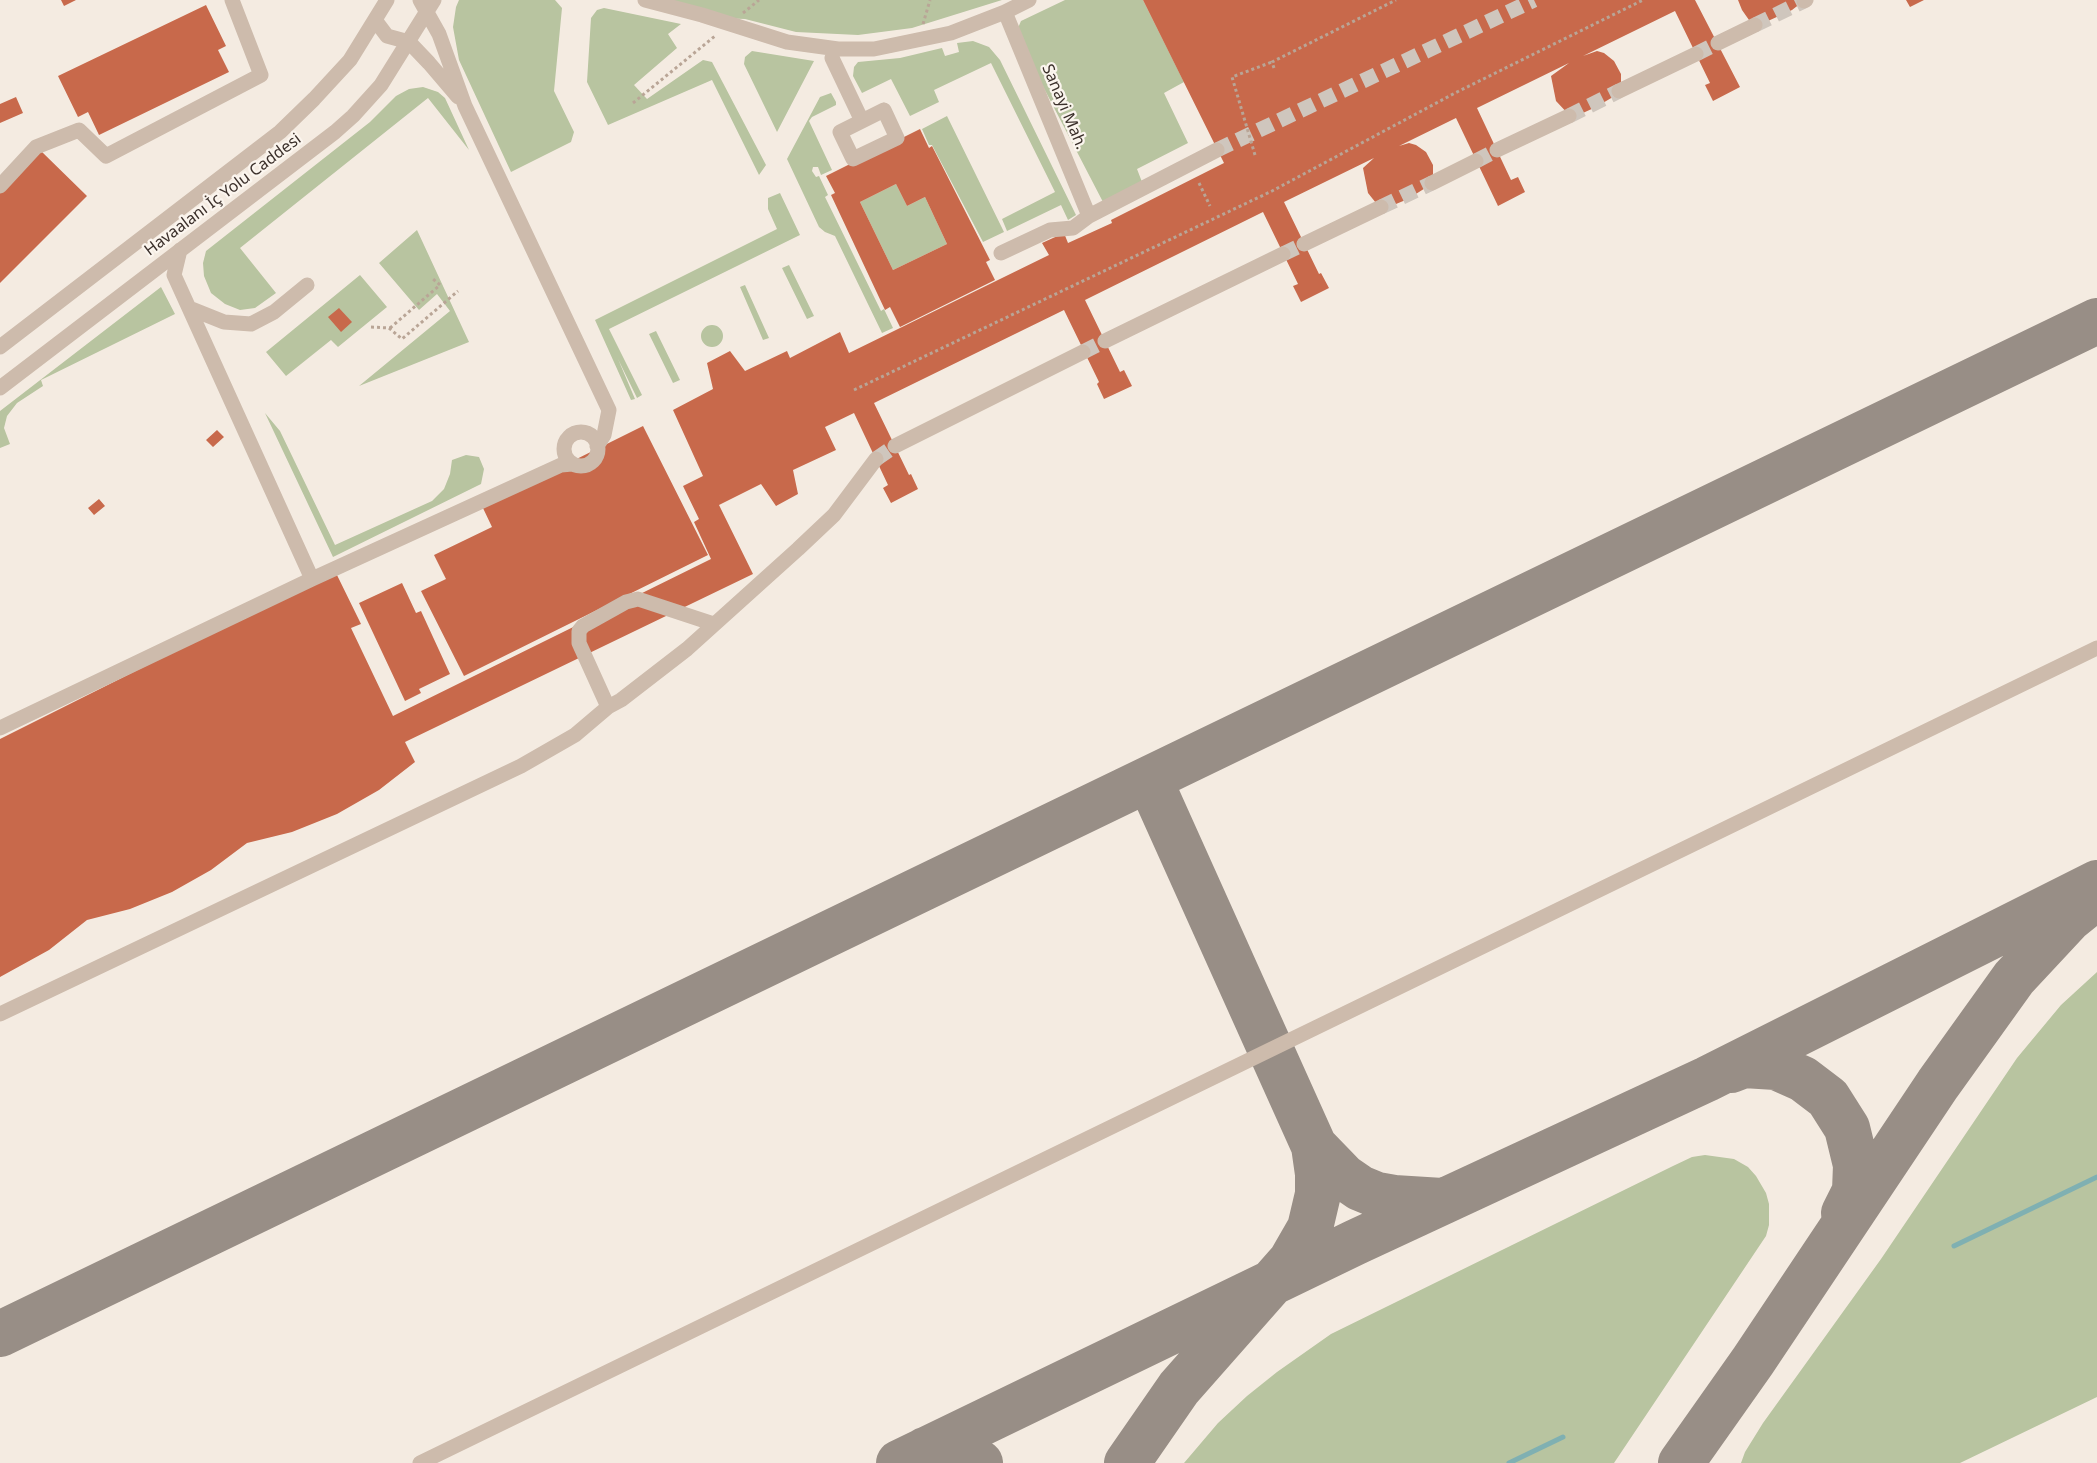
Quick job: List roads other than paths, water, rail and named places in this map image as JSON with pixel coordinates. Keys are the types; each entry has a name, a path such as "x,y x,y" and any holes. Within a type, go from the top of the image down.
{"street":[{"path":"0,186 36,147 79,129 106,156 261,75 232,0"},
{"name":"Havaalanı İç Yolu Caddesi","path":"0,347 280,132 350,60 387,0"},
{"path":"645,0 787,42 838,49 874,49 951,33 1029,0"},
{"path":"427,4 465,106 609,410 604,435 597,447"},
{"name":"Havaalanı İç Yolu Caddesi","path":"0,388 353,116 381,85 409,42 427,4"},
{"name":"Sanayi Mah.","path":"1005,12 1089,216"},
{"path":"375,20 387,36 409,42 465,106"},
{"path":"1718,43 1755,25"},
{"path":"1619,91 1696,54"},
{"path":"832,58 862,121"},
{"path":"1497,150 1569,116"},
{"path":"1001,253 1050,230 1073,228 1089,216 1217,150"},
{"path":"1432,183 1476,161"},
{"path":"1304,244 1381,207"},
{"path":"180,250 174,275 312,579"},
{"path":"1105,341 1283,254"},
{"path":"189,308 224,322 251,324 274,312 307,285"},
{"path":"895,447 1083,352"},
{"path":"0,728 312,579 561,465 587,465 597,454 597,447 592,437 586,433 572,434 567,439 564,452 572,464"},
{"path":"0,1014 521,766 575,735 608,707 621,700 687,649 757,587 834,515 876,459"},
{"path":"608,707 578,637 583,626 626,602 638,600 648,601 714,624"},
{"path":"420,1463 2097,648"}],"waterway":[{"path":"1954,1246 2097,1177"},
{"path":"1509,1463 1563,1437"}],"tunnel":[{"path":"1217,150 1534,0"},
{"path":"1755,25 1804,1"},
{"path":"1696,54 1718,43"},
{"path":"1569,116 1619,91"},
{"path":"1476,161 1497,150"},
{"path":"1381,207 1432,183"},
{"path":"1283,254 1304,244"},
{"path":"1083,352 1105,341"},
{"path":"876,459 895,446"}]}
